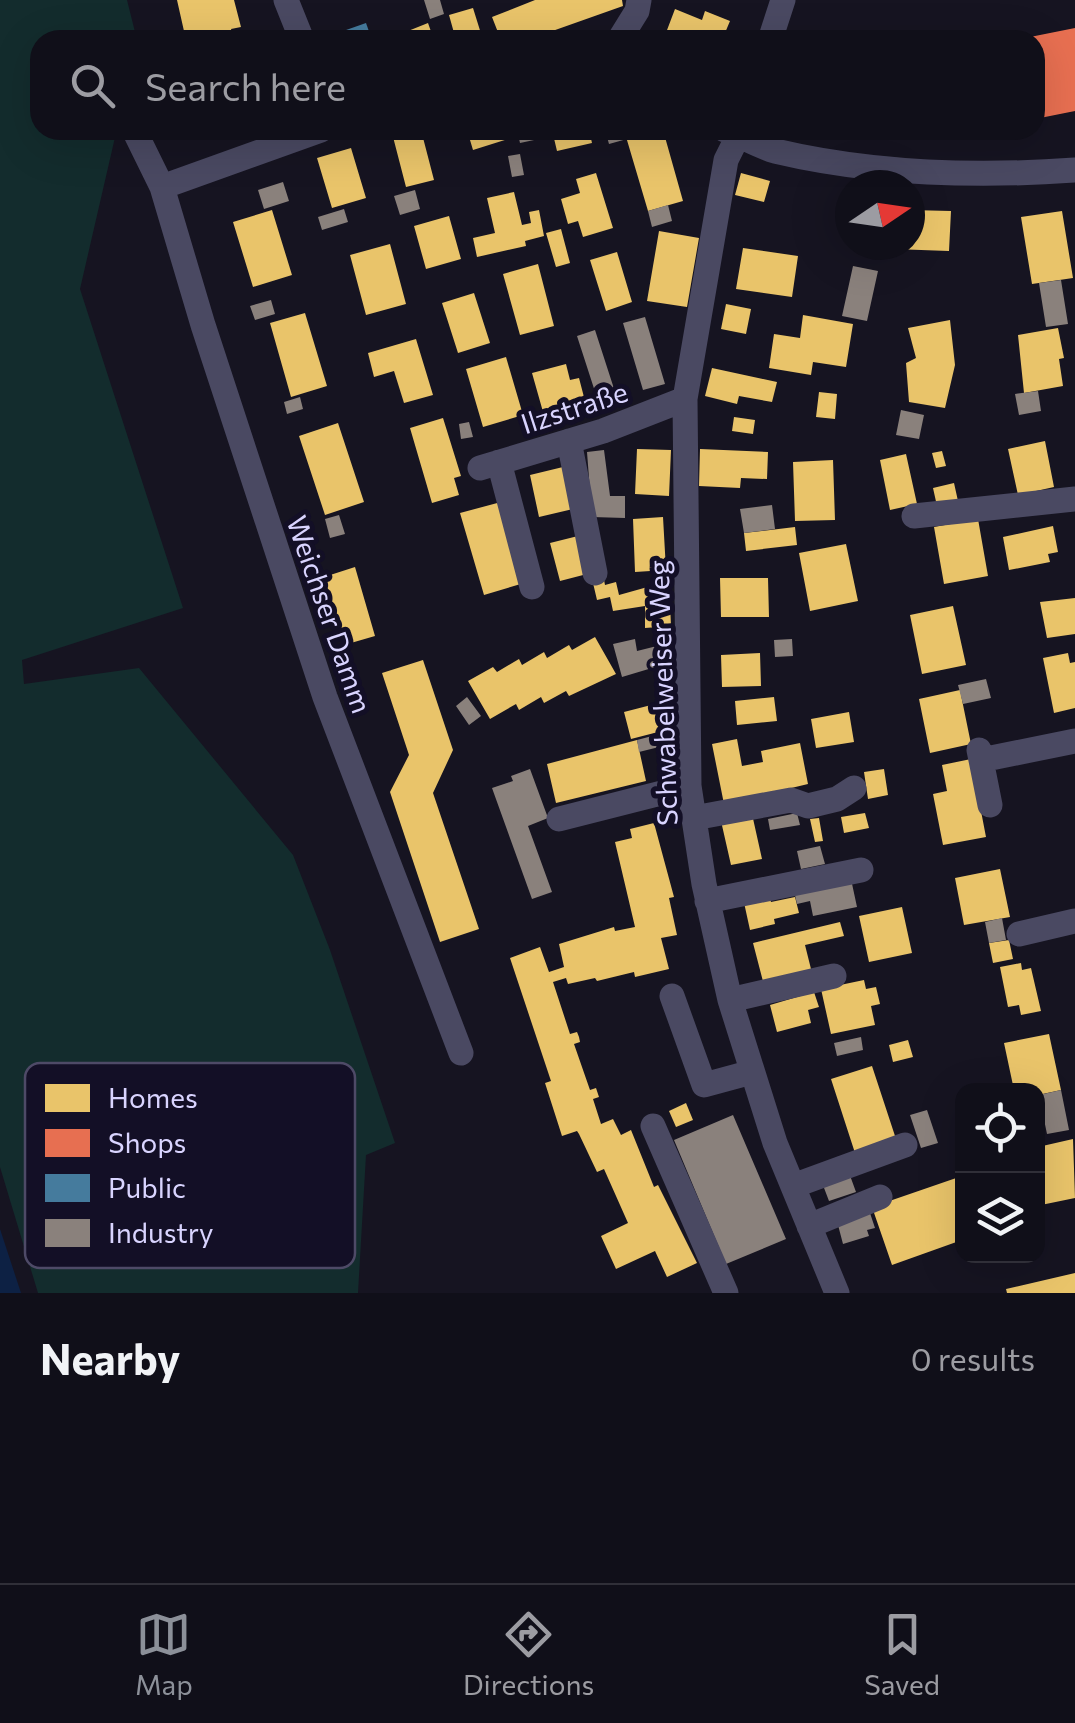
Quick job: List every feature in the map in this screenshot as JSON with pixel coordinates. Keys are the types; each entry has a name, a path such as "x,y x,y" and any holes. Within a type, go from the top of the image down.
{"street":[{"path":"286,0 298,30"},
{"path":"625,30 639,0"},
{"path":"773,30 783,0"},
{"name":"Weichser Damm","path":"139,140 162,186 203,325 325,697 461,1054"},
{"path":"162,186 293,140"},
{"name":"Schwabelweiser Weg","path":"732,140 685,400 689,786 707,901 730,1000 793,1186 837,1293"},
{"path":"751,140 772,150 864,165 994,175 1075,170"},
{"name":"Ilzstraße","path":"532,587 489,465 685,400"},
{"path":"569,441 595,572"},
{"path":"914,516 1075,499"},
{"path":"990,805 981,755 1075,741"},
{"path":"558,818 689,786"},
{"path":"694,818 791,800 808,806 838,799 854,788"},
{"path":"707,901 861,870"},
{"path":"1019,934 1075,922"},
{"path":"730,1000 834,976"},
{"path":"672,996 704,1085 752,1072"},
{"path":"653,1126 726,1293"},
{"path":"793,1186 905,1144"},
{"path":"810,1226 880,1197"}],"green space":[{"path":"0,0 127,0 134,30 30,30 30,140 114,140 80,289 183,608 22,660 24,684 139,668 293,855 330,950 395,1143 366,1155 358,1293 38,1293 30,1268 355,1268 355,1063 25,1063 25,1250 0,1167"}],"water":[{"path":"0,1229 21,1293 0,1293"}],"building: Homes":[{"path":"177,0 234,0 241,27 184,30"},
{"path":"535,0 622,0 623,6 555,30 497,30 492,17"},
{"path":"473,8 480,30 453,30 449,15"},
{"path":"675,9 702,20 705,11 730,21 726,30 667,30"},
{"path":"428,23 430,30 410,30"},
{"path":"394,140 424,140 434,180 406,187"},
{"path":"470,140 505,140 473,150"},
{"path":"554,140 591,140 592,143 557,151"},
{"path":"627,140 666,140 683,201 648,211"},
{"path":"351,148 366,198 332,208 317,158"},
{"path":"596,173 613,228 583,237 578,221 568,224 561,199 580,193 576,179"},
{"path":"741,173 770,181 764,202 735,195"},
{"path":"514,192 522,225 531,223 529,212 539,210 544,236 525,241 526,246 477,257 473,238 495,233 487,198"},
{"path":"272,210 292,275 253,287 233,222"},
{"path":"925,210 951,211 949,251 925,250"},
{"path":"1062,211 1073,278 1032,284 1021,217"},
{"path":"449,216 461,259 426,269 414,226"},
{"path":"561,229 570,263 556,267 546,233"},
{"path":"659,231 699,238 687,307 647,301"},
{"path":"390,244 406,304 366,315 350,255"},
{"path":"743,248 798,256 792,297 736,289"},
{"path":"617,252 632,302 606,311 590,260"},
{"path":"538,264 554,326 520,335 503,274"},
{"path":"474,293 490,343 458,353 442,303"},
{"path":"726,304 751,309 746,334 721,329"},
{"path":"305,313 327,386 291,397 270,323"},
{"path":"803,315 853,324 846,367 813,362 811,375 769,368 774,334 800,338"},
{"path":"950,320 955,365 945,408 909,402 906,363 916,358 908,328"},
{"path":"1058,328 1064,358 1059,359 1063,386 1024,393 1018,335"},
{"path":"416,339 433,395 404,403 394,371 374,377 368,353"},
{"path":"506,357 523,415 483,427 466,369"},
{"path":"566,364 570,380 579,378 585,401 578,403 582,416 547,426 532,373"},
{"path":"712,368 777,382 772,402 739,396 737,404 705,396"},
{"path":"819,392 837,394 835,419 816,417"},
{"path":"734,417 755,420 753,434 732,431"},
{"path":"443,418 461,476 454,478 459,495 432,503 410,428"},
{"path":"338,423 364,502 325,515 299,436"},
{"path":"1045,441 1054,487 1018,495 1008,449"},
{"path":"637,449 671,450 669,496 635,494"},
{"path":"700,449 768,452 767,479 741,478 740,488 699,486"},
{"path":"942,451 946,466 936,468 932,453"},
{"path":"906,454 917,504 890,510 880,460"},
{"path":"833,460 835,520 795,521 793,462"},
{"path":"563,467 573,509 539,517 530,475"},
{"path":"954,483 958,501 937,506 933,488"},
{"path":"501,502 524,583 484,595 460,513"},
{"path":"663,517 666,570 635,572 633,519"},
{"path":"978,519 988,576 944,584 934,527"},
{"path":"1053,526 1058,552 1048,554 1050,562 1009,570 1003,537"},
{"path":"795,527 797,545 746,551 744,533"},
{"path":"578,536 587,574 560,581 550,543"},
{"path":"846,544 858,601 810,611 799,553"},
{"path":"355,567 375,636 344,645 324,577"},
{"path":"720,578 768,578 769,617 721,617"},
{"path":"604,580 605,585 616,582 619,595 669,581 671,626 645,628 645,606 613,611 610,597 597,600 593,583"},
{"path":"1075,598 1075,634 1047,638 1040,602"},
{"path":"953,606 966,665 922,674 910,615"},
{"path":"595,637 616,674 569,696 566,691 544,703 541,697 519,710 516,704 490,719 468,681 493,667 497,672 519,659 522,665 544,652 547,658 569,645 572,650"},
{"path":"760,653 761,686 722,687 721,655"},
{"path":"1068,653 1070,663 1075,662 1075,708 1054,713 1043,658"},
{"path":"423,660 453,750 433,793 479,929 440,942 390,792 409,755 382,673"},
{"path":"960,690 971,744 930,753 919,699"},
{"path":"774,697 777,721 737,725 735,701"},
{"path":"655,704 662,731 631,739 624,712"},
{"path":"849,712 854,742 816,748 811,719"},
{"path":"737,739 742,766 763,762 761,751 800,743 808,784 724,804 712,744"},
{"path":"637,740 646,781 556,803 547,764"},
{"path":"971,759 986,837 943,845 933,794 947,791 942,765"},
{"path":"884,769 888,795 868,799 864,772"},
{"path":"865,813 869,828 844,833 841,817"},
{"path":"752,814 762,859 731,865 721,821"},
{"path":"819,818 823,841 815,842 810,819"},
{"path":"654,823 674,897 669,898 677,935 661,938 669,969 635,977 634,972 597,981 595,978 568,984 566,978 553,982 570,1034 577,1032 579,1037 580,1042 574,1044 590,1090 596,1088 599,1097 593,1099 601,1124 613,1119 621,1135 631,1130 654,1187 658,1185 697,1263 667,1277 655,1251 616,1269 601,1236 628,1223 604,1169 597,1172 577,1131 562,1136 545,1083 551,1081 510,958 540,947 549,972 564,967 559,944 614,927 615,931 635,927 615,842 632,838 630,829"},
{"path":"1000,869 1010,917 964,925 955,878"},
{"path":"768,892 771,902 795,897 799,913 750,930 743,898"},
{"path":"902,907 912,953 869,962 859,916"},
{"path":"840,922 844,936 805,945 813,977 765,989 753,943"},
{"path":"1009,940 1013,959 993,963 989,943"},
{"path":"1021,963 1022,970 1031,968 1041,1011 1021,1015 1019,1005 1008,1007 1000,967"},
{"path":"864,980 866,989 876,987 880,1004 871,1006 875,1025 831,1034 821,989"},
{"path":"814,992 819,1007 808,1010 811,1023 777,1032 770,1005"},
{"path":"1049,1034 1061,1090 1045,1093 1045,1083 1013,1083 1004,1043"},
{"path":"908,1040 913,1057 893,1062 889,1045"},
{"path":"872,1066 896,1139 855,1153 831,1079"},
{"path":"686,1103 693,1120 676,1127 669,1111"},
{"path":"1073,1139 1075,1198 1045,1204 1045,1145"},
{"path":"955,1178 955,1242 892,1265 872,1207"},
{"path":"1075,1273 1075,1293 1007,1293 1006,1289"}],"building: Shops":[{"path":"1075,28 1075,111 1045,117 1045,34"}],"building: Public":[{"path":"366,23 368,30 346,30"}],"building: Industry":[{"path":"424,0 440,0 444,14 430,19"},
{"path":"520,154 524,175 512,177 508,156"},
{"path":"283,182 289,201 264,209 258,190"},
{"path":"415,190 420,209 400,215 394,196"},
{"path":"668,205 672,221 652,227 648,211"},
{"path":"344,209 348,222 322,230 318,217"},
{"path":"853,266 878,271 867,321 842,316"},
{"path":"1061,280 1068,324 1046,327 1039,283"},
{"path":"271,300 275,314 255,320 250,306"},
{"path":"645,317 665,384 643,390 623,323"},
{"path":"595,330 617,398 599,404 577,336"},
{"path":"1038,391 1041,411 1019,415 1015,394"},
{"path":"300,397 303,409 287,414 284,402"},
{"path":"901,410 924,415 919,439 896,435"},
{"path":"469,422 473,437 461,439 459,424"},
{"path":"604,450 610,496 625,496 625,518 592,517 587,452"},
{"path":"772,505 775,529 744,533 740,509"},
{"path":"339,515 345,534 330,538 325,519"},
{"path":"635,639 637,651 657,646 662,665 622,677 613,644"},
{"path":"792,639 793,656 775,657 774,640"},
{"path":"986,679 991,698 963,704 958,685"},
{"path":"467,697 481,716 469,725 456,706"},
{"path":"656,735 659,747 639,752 637,740"},
{"path":"530,769 548,818 528,826 552,892 532,899 492,788 513,781 511,776"},
{"path":"797,813 800,825 770,830 768,819"},
{"path":"820,846 825,864 801,869 797,851"},
{"path":"851,879 857,907 813,916 810,901 797,904 794,891"},
{"path":"1002,918 1006,940 989,943 985,922"},
{"path":"861,1037 863,1050 837,1056 834,1043"},
{"path":"1061,1090 1069,1130 1047,1134 1045,1094"},
{"path":"927,1110 938,1143 921,1148 910,1115"},
{"path":"733,1115 786,1239 726,1264 674,1140"},
{"path":"848,1170 856,1192 829,1201 821,1180"},
{"path":"869,1210 875,1228 867,1230 869,1236 843,1244 838,1225"}]}
